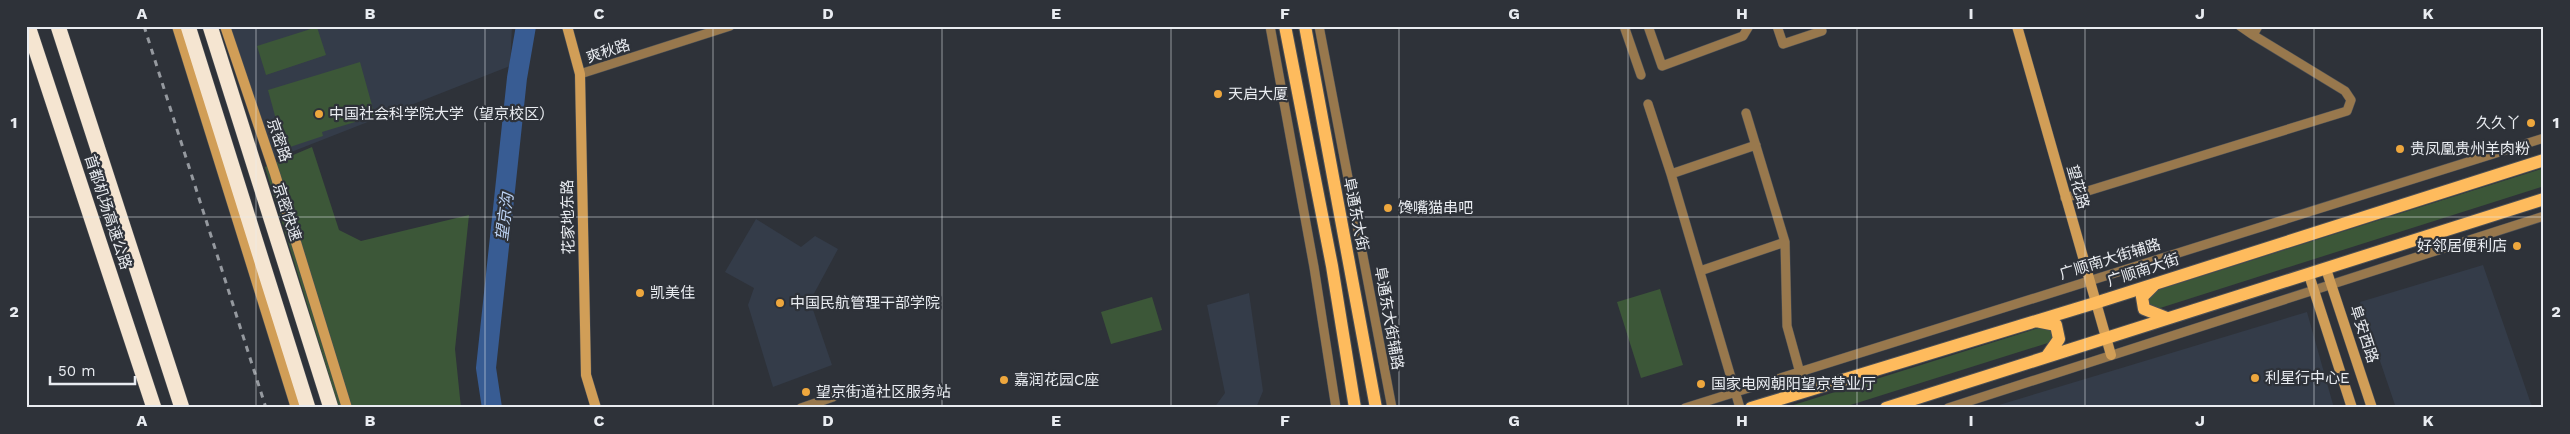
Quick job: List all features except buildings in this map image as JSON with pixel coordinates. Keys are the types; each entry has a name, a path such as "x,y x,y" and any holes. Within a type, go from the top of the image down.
{"highway":[{"name":"首都机场高速公路","path":"28,26 154,408"},
{"name":"首都机场高速公路","path":"58,26 182,408"},
{"path":"188,26 308,408"},
{"name":"京密快速","path":"210,26 331,408"}],"main road":[{"path":"176,26 296,408"},
{"name":"京密路","path":"225,26 275,174 347,408"},
{"name":"花家地东路","path":"567,26 580,74 586,375 596,408"},
{"path":"1285,26 1332,266 1355,408"},
{"name":"阜通东大街","path":"1306,27 1376,408"},
{"name":"望花路","path":"2019,28 2088,280 2111,355"},
{"name":"广顺南大街","path":"1751,408 2095,303 2544,160"},
{"path":"1886,408 2544,199"},
{"name":"阜安西路","path":"2326,269 2372,408"},
{"path":"2309,275 2352,408"},
{"path":"2157,283 2142,297 2144,309 2167,318"},
{"path":"2036,321 2056,325 2059,339 2047,356"}],"street":[{"name":"爽秋路","path":"580,74 730,26"},
{"path":"1270,26 1314,267 1336,408"},
{"name":"阜通东大街辅路","path":"1319,26 1392,408"},
{"path":"1624,26 1642,75"},
{"path":"1648,26 1662,66 1743,36 1749,26"},
{"path":"1778,26 1784,44 1822,31 1820,26"},
{"path":"2065,198 2347,111 2351,100 2345,91 2240,26"},
{"path":"2253,35 2258,26"},
{"path":"1648,104 1671,174 1740,408"},
{"path":"1746,113 1785,242 1787,326 1805,391"},
{"name":"广顺南大街辅路","path":"1685,408 2544,138"},
{"path":"1671,174 1756,145"},
{"path":"1948,408 2544,216"},
{"path":"1700,271 1785,242"},
{"path":"801,408 833,397"}],"shaded area":[{"name":"中国社会科学院大学（望京校区）","path":"221,26 512,26 510,66 266,162"},
{"name":"中国民航管理干部学院","path":"756,219 801,247 815,236 838,249 810,301 832,365 773,387 748,305 754,288 725,272"},
{"path":"2483,265 2531,404 2535,408 2396,408 2360,302"},
{"path":"1249,293 1263,391 1256,408 1214,408 1225,393 1207,305"},
{"path":"2307,312 2334,408 1989,408"}],"green space":[{"path":"317,27 326,55 266,75 257,46"},
{"path":"360,62 375,116 322,132 323,136 284,149 268,90"},
{"path":"312,147 339,230 361,241 469,215 455,349 461,408 339,408 265,167"},
{"path":"2544,168 2544,186 2157,309 2149,306 2148,298 2152,292"},
{"path":"1660,289 1683,365 1641,378 1617,302"},
{"path":"1152,297 1162,330 1111,344 1101,312"},
{"path":"2045,326 2050,329 2053,337 2051,342 1841,408 1784,408"}],"waterway":[{"name":"望京沟","path":"492,408 486,368 517,78 526,26"}],"railway":[{"path":"144,26 266,408"}],"place":[{"name":"天启大厦","path":"1218,94"},
{"name":"中国社会科学院大学（望京校区）","path":"319,114"},
{"name":"久久丫","path":"2531,123"},
{"name":"贵凤凰贵州羊肉粉","path":"2400,149"},
{"name":"馋嘴猫串吧","path":"1388,208"},
{"name":"好邻居便利店","path":"2517,246"},
{"name":"凯美佳","path":"640,293"},
{"name":"中国民航管理干部学院","path":"780,303"},
{"name":"利星行中心E","path":"2255,378"},
{"name":"嘉润花园C座","path":"1004,380"},
{"name":"国家电网朝阳望京营业厅","path":"1701,384"},
{"name":"望京街道社区服务站","path":"806,392"}]}
